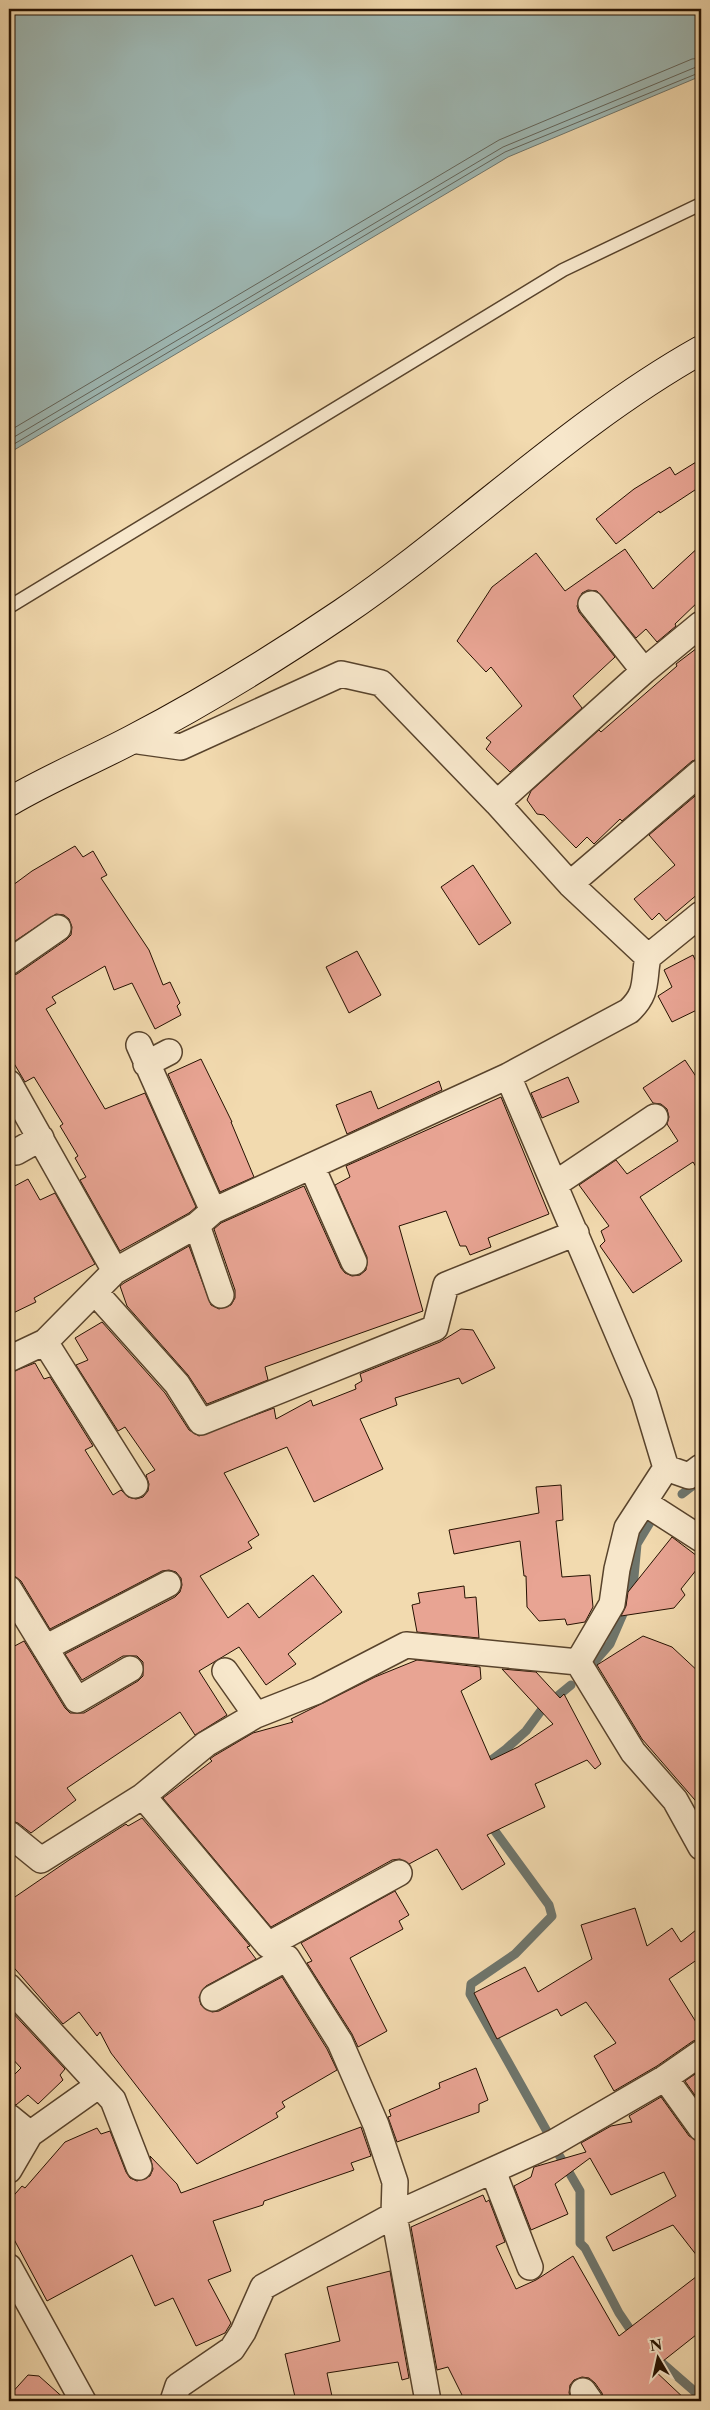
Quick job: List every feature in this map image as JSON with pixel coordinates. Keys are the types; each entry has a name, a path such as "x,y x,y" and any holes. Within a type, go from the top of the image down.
{"street":[{"path":"9,802 131,740 244,676 343,612 423,553 557,448 671,367 701,350"},
{"path":"591,604 644,671"},
{"path":"497,803 644,671 701,624"},
{"path":"131,740 181,747 340,674 380,683 497,803 570,884 648,957"},
{"path":"570,884 701,772"},
{"path":"9,1359 45,1342 115,1271 205,1218 508,1076 629,1011 639,1001 646,987 648,957 701,914"},
{"path":"9,962 58,928"},
{"path":"169,1052 143,1054 205,1218 221,1295"},
{"path":"508,1076 644,1396 666,1468 627,1528 617,1569 612,1604 578,1662"},
{"path":"9,1083 115,1271"},
{"path":"555,1184 655,1116"},
{"path":"16,1152 41,1138"},
{"path":"312,1167 354,1262"},
{"path":"95,1292 176,1384 201,1422 435,1328 446,1285 576,1233"},
{"path":"45,1342 135,1485"},
{"path":"666,1468 689,1476 701,1468"},
{"path":"645,1503 701,1539"},
{"path":"45,1648 168,1584"},
{"path":"9,1589 77,1700 130,1669"},
{"path":"9,1834 41,1860 143,1796 206,1744 256,1716 317,1691 406,1645 578,1662"},
{"path":"578,1662 632,1752 675,1800 701,1847"},
{"path":"225,1671 256,1716"},
{"path":"143,1796 277,1951 340,2042 376,2125 395,2182 394,2215 428,2401"},
{"path":"213,1998 277,1951 399,1873"},
{"path":"9,1987 113,2100 138,2167"},
{"path":"173,2401 178,2386 232,2349 243,2332 263,2287 394,2215 553,2143 665,2078 701,2053"},
{"path":"665,2078 701,2128"},
{"path":"9,2170 30,2134 99,2085"},
{"path":"9,2117 30,2134"},
{"path":"493,2170 530,2267"},
{"path":"9,2268 83,2401"}],"lane":[{"path":"9,607 563,270 701,204"}],"water":[{"path":"9,9 701,9 701,76 508,157 9,453"}],"building":[{"path":"701,459 701,486 660,513 659,511 616,544 596,519 634,489 670,467 675,475"},
{"path":"701,545 701,599 675,624 676,626 657,642 646,629 636,638 597,591 588,590 582,593 577,606 579,612 615,657 573,696 582,708 510,772 486,749 491,742 486,738 522,706 491,667 486,672 457,641 492,587 536,553 565,591 625,549 653,589"},
{"path":"701,645 701,758 692,761 622,821 620,819 594,844 587,837 576,848 544,815 537,814 527,800 531,791 599,730 601,732 677,666 676,664"},
{"path":"701,791 701,896 699,893 666,921 659,913 652,920 634,899 675,865 649,835"},
{"path":"75,846 83,857 93,851 107,875 101,878 149,950 163,985 170,982 180,1003 177,1006 181,1015 155,1029 132,983 114,990 105,966 52,997 56,1003 46,1009 105,1109 145,1093 196,1207 189,1213 120,1251 80,1180 86,1177 75,1158 78,1156 60,1126 63,1124 34,1077 25,1082 9,1055 9,976 17,974 66,940 71,935 72,927 69,919 64,915 56,914 9,945 9,888 32,871"},
{"path":"473,865 511,923 479,945 441,887"},
{"path":"357,951 381,995 349,1013 326,967"},
{"path":"693,955 701,973 701,1008 672,1022 658,996 672,987 664,970"},
{"path":"201,1059 232,1122 254,1177 220,1192 168,1074"},
{"path":"685,1060 701,1084 701,1175 693,1162 640,1197 682,1261 633,1293 600,1246 605,1241 601,1231 609,1226 579,1185 616,1160 627,1174 678,1141 667,1124 669,1117 667,1109 661,1104 653,1103 643,1088"},
{"path":"568,1077 579,1102 542,1118 531,1093"},
{"path":"439,1081 442,1090 347,1134 336,1105 371,1091 378,1109"},
{"path":"501,1097 549,1214 488,1238 491,1247 470,1255 466,1246 460,1246 446,1211 399,1226 423,1311 265,1367 268,1380 207,1404 188,1375 127,1306 120,1286 189,1246 211,1305 219,1309 231,1305 235,1298 235,1290 214,1229 221,1223 304,1186 341,1268 345,1273 352,1276 360,1275 366,1270 367,1257 335,1185 350,1177 346,1166"},
{"path":"28,1179 40,1200 55,1193 95,1264 34,1298 36,1302 9,1315 9,1189"},
{"path":"102,1322 165,1393 189,1430 199,1436 274,1408 276,1419 311,1400 313,1406 356,1389 355,1385 362,1381 360,1374 440,1342 461,1329 473,1330 495,1368 462,1384 459,1378 395,1398 397,1405 360,1419 383,1469 314,1502 287,1447 224,1473 259,1535 248,1542 252,1548 200,1576 228,1618 248,1603 259,1618 313,1575 342,1612 288,1654 296,1664 266,1685 239,1647 199,1671 227,1715 195,1735 180,1712 67,1788 76,1800 31,1833 18,1823 9,1820 9,1649 24,1641 65,1708 70,1713 84,1713 138,1681 143,1676 143,1662 137,1656 123,1656 82,1680 65,1654 175,1597 180,1592 182,1585 181,1578 176,1572 162,1571 50,1629 21,1581 9,1575 9,1373 35,1363 44,1379 50,1377 93,1446 85,1450 113,1495 121,1490 128,1497 136,1499 143,1497 148,1491 149,1484 146,1475 155,1470 125,1427 118,1431 76,1365 88,1360 75,1338"},
{"path":"561,1485 563,1520 556,1521 562,1577 590,1575 593,1607 585,1622 567,1625 565,1619 539,1621 527,1607 526,1576 524,1576 520,1541 454,1554 449,1530 539,1513 536,1487"},
{"path":"672,1537 701,1559 701,1564 681,1589 685,1595 674,1608 621,1616 626,1606 628,1592"},
{"path":"464,1586 465,1598 476,1597 479,1638 417,1632 412,1605 420,1603 418,1593"},
{"path":"643,1636 672,1647 701,1674 701,1807 642,1739 597,1665"},
{"path":"417,1660 480,1667 481,1679 461,1691 491,1760 518,1747 553,1724 502,1669 536,1672 560,1698 564,1694 601,1764 595,1769 587,1760 535,1784 545,1807 487,1835 505,1864 462,1890 437,1849 409,1864 400,1859 392,1860 271,1927 163,1798 212,1761 210,1759 214,1756 253,1733 293,1722 291,1719 375,1677"},
{"path":"142,1818 250,1946 247,1947 256,1959 206,1986 199,1997 201,2005 212,2012 219,2011 282,1977 327,2049 337,2070 282,2102 285,2107 276,2113 278,2117 197,2164 111,2053 100,2032 97,2036 79,2012 63,2024 9,1962 9,1901 126,1824 128,1826"},
{"path":"395,1891 409,1915 399,1921 403,1929 350,1958 387,2031 358,2047 352,2034 307,1963 312,1961 301,1943"},
{"path":"635,1908 647,1946 672,1928 681,1942 701,1926 701,1957 669,1979 701,2030 701,2039 693,2041 657,2066 614,2091 594,2056 616,2043 586,2002 561,2016 557,2009 497,2039 474,1993 525,1967 538,1992 592,1959 581,1925"},
{"path":"10,2010 65,2069 60,2075 63,2080 38,2104 28,2095 16,2105 9,2103 9,2080 21,2068 9,2055"},
{"path":"476,2068 488,2100 479,2104 479,2112 397,2142 388,2117 391,2116 389,2110 440,2088 439,2083"},
{"path":"701,2070 701,2104 685,2081"},
{"path":"661,2097 689,2136 701,2142 701,2261 673,2225 613,2251 606,2237 676,2196 664,2172 611,2195 590,2158 555,2184 568,2214 531,2230 514,2186 531,2177 534,2167 586,2152 581,2143 611,2126 632,2122 629,2116"},
{"path":"361,2127 371,2156 351,2163 354,2170 264,2201 263,2205 213,2221 231,2271 208,2280 231,2323 225,2333 196,2346 173,2298 155,2306 132,2255 47,2301 9,2230 9,2201 22,2186 25,2188 65,2142 97,2128 101,2134 110,2131 130,2178 137,2181 150,2176 153,2169 150,2156 177,2184 181,2193"},
{"path":"483,2195 486,2202 489,2200 505,2242 496,2246 516,2289 536,2280 573,2256 619,2336 701,2273 701,2331 653,2369 687,2401 604,2401 602,2393 595,2383 589,2378 582,2377 574,2380 570,2385 569,2393 573,2401 465,2401 448,2367 437,2370 411,2227"},
{"path":"390,2271 409,2378 402,2380 398,2362 327,2373 333,2401 296,2401 285,2354 340,2341 327,2287"},
{"path":"28,2375 39,2376 67,2401 9,2401 9,2396"}],"waterway":[{"path":"682,1494 699,1481"},
{"path":"589,1668 610,1644 626,1607 634,1577 637,1544 654,1516"},
{"path":"486,1764 526,1731 543,1708 571,1685"},
{"path":"489,1823 549,1905 552,1916 515,1954 471,1984 470,1994 549,2135"},
{"path":"559,2155 580,2191 580,2243 585,2248 619,2313 636,2338"},
{"path":"654,2356 701,2397"}]}
